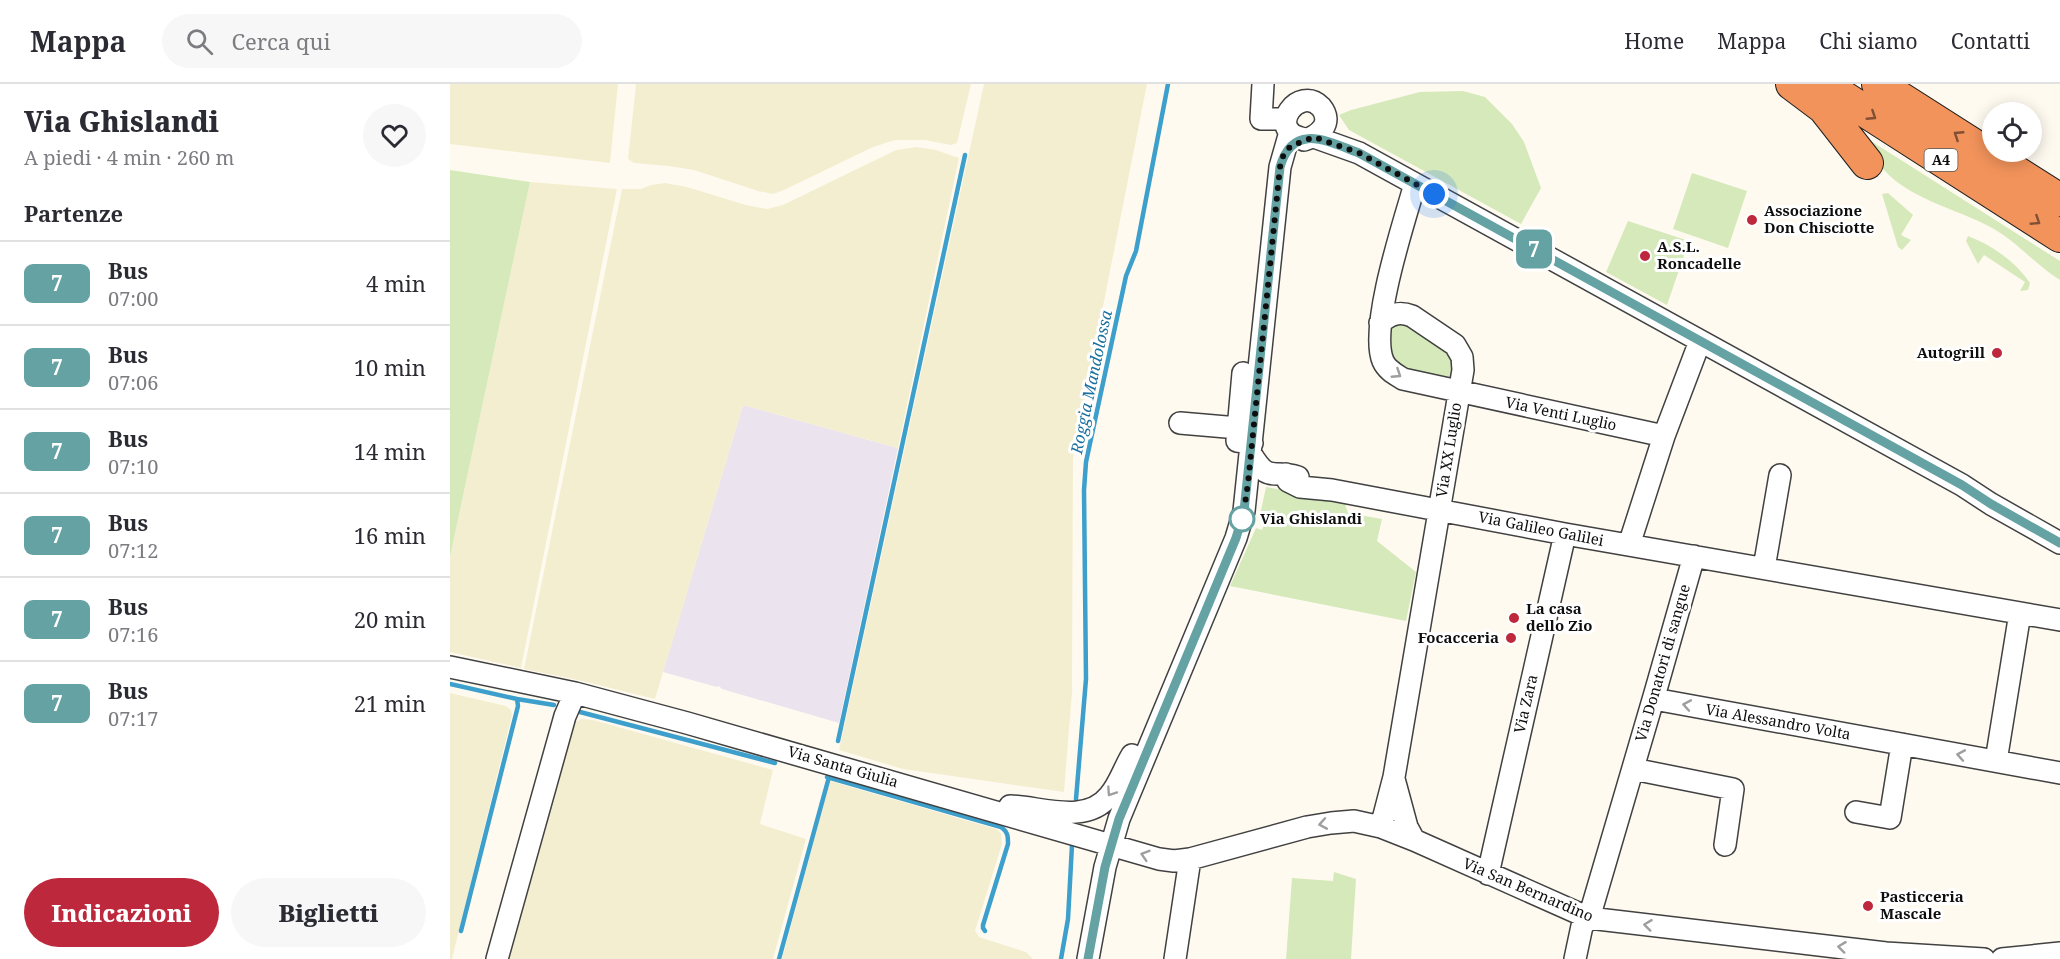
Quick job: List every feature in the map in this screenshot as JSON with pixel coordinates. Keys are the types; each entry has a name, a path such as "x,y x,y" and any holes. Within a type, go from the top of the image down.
{"highway":[{"path":"1792,84 1824,108 1867,164"},
{"name":"A4","path":"1823,84 2060,236"},
{"name":"A4","path":"1878,84 2060,200"}],"street":[{"path":"1263,84 1261,119 1302,114 1359,153 1962,485 2060,543"},
{"path":"1088,959 1110,844 1128,795 1236,538 1244,511 1247,442 1280,167 1284,153 1291,146 1302,114"},
{"name":"Via XX Luglio","path":"1415,184 1388,284 1378,342 1383,362 1390,372 1403,380 1458,392"},
{"name":"Via XX Luglio","path":"1381,828 1394,777 1462,370 1462,357 1455,345 1405,313 1396,302 1388,284"},
{"path":"1380,323 1395,313 1405,313"},
{"path":"1629,545 1664,436 1700,341"},
{"path":"1243,373 1247,442"},
{"name":"Via Venti Luglio","path":"1458,392 1664,436"},
{"path":"1180,423 1247,442"},
{"name":"Via Galileo Galilei","path":"1247,442 1257,464 1268,474 1286,474 1287,480 1293,484 1309,488 1317,487 1565,534 2045,615"},
{"path":"1764,568 1780,475"},
{"name":"Via Zara","path":"1488,874 1565,534"},
{"name":"Via Donatori di sangue","path":"1575,959 1582,926 1589,918 1694,555"},
{"path":"1995,761 2045,615"},
{"name":"Via Santa Giulia","path":"450,666 575,693 1110,844"},
{"path":"497,959 565,716 575,693"},
{"name":"Via Alessandro Volta","path":"1653,699 2060,773"},
{"path":"986,808 1020,806 1076,812 1096,807 1112,793 1135,748 1156,728"},
{"path":"1856,812 1890,818 1902,744"},
{"path":"1633,769 1732,789 1725,845"},
{"path":"1394,777 1407,827 1414,840"},
{"name":"Via San Bernardino","path":"1110,844 1159,859 1174,861 1190,859 1251,841 1328,823 1354,821 1414,840 1589,918 1886,953 1984,959"},
{"path":"1175,959 1190,859"},
{"path":"2002,959 2060,953"}],"shaded area":[{"path":"450,84 618,84 610,163 450,144"},
{"path":"636,84 971,84 957,143 951,145 925,140 895,140 873,147 773,194 694,170 634,163 628,159"},
{"path":"984,84 1147,84 1073,458 1072,693 1064,792 903,769 839,750"},
{"path":"917,147 936,150 959,158 898,448 743,405 655,699 524,669 622,189 641,189 665,183 767,209 783,205 896,150"},
{"path":"530,182 617,189 521,668 450,652 450,557"},
{"path":"743,405 898,448 839,723 722,689 719,686 663,672"},
{"path":"450,693 506,706 511,710 512,715 452,959 450,959"},
{"path":"581,719 593,720 773,770 760,824 806,839 773,959 505,959 574,723"},
{"path":"830,781 996,829 1001,833 1002,844 975,931 979,937 1026,952 1033,959 782,959"}],"green space":[{"path":"1463,91 1485,97 1512,124 1524,142 1541,188 1521,224 1349,130 1339,115 1420,92"},
{"path":"1871,141 2060,261 2060,280 1994,229 1902,186 1889,176 1876,161 1866,143"},
{"path":"450,170 530,182 450,557"},
{"path":"1692,173 1747,191 1728,248 1673,229"},
{"path":"1888,193 1913,215 1901,235 1911,240 1902,250 1898,247 1882,194"},
{"path":"1628,221 1689,241 1667,305 1606,272"},
{"path":"1968,236 1986,244 2011,261 2030,283 2028,290 2020,291 2025,282 1984,255 1978,264 1966,241"},
{"path":"1402,318 1448,352 1454,360 1451,381 1404,369 1392,361 1387,324"},
{"path":"1266,487 1344,501 1348,513 1382,519 1377,541 1416,572 1406,621 1230,586 1256,528 1262,530 1266,517 1260,515"},
{"path":"1334,872 1356,879 1351,959 1286,959 1292,878 1333,881"}],"waterway":[{"name":"Roggia Mandolossa","path":"1076,799 1086,679 1084,490 1086,462 1126,276 1136,251 1168,84"},
{"path":"838,741 965,155"},
{"path":"450,684 517,699 518,706 461,931"},
{"path":"517,699 554,705"},
{"path":"580,712 775,763"},
{"path":"827,777 1001,827 1007,834 1008,844 983,925 985,931"},
{"path":"779,959 829,777"},
{"name":"Roggia Mandolossa","path":"1061,959 1068,919 1072,845"}],"bus line":[{"name":"7","path":"1088,959 1110,844 1128,795 1236,538 1244,511 1280,167 1284,153 1296,142 1314,137 1359,153 1977,493 1991,504 2060,543"}],"place":[{"name":"Associazione Don Chisciotte","path":"1752,220"},
{"name":"A.S.L. Roncadelle","path":"1645,256"},
{"name":"Autogrill","path":"1997,353"},
{"name":"Via Ghislandi","path":"1242,519"},
{"name":"La casa dello Zio","path":"1514,618"},
{"name":"Focacceria","path":"1511,638"},
{"name":"Pasticceria Mascale","path":"1868,906"}],"route":[{"path":"1242,519 1240,525 1248,483 1280,167 1284,153 1296,142 1314,137 1359,153 1434,194"}]}
